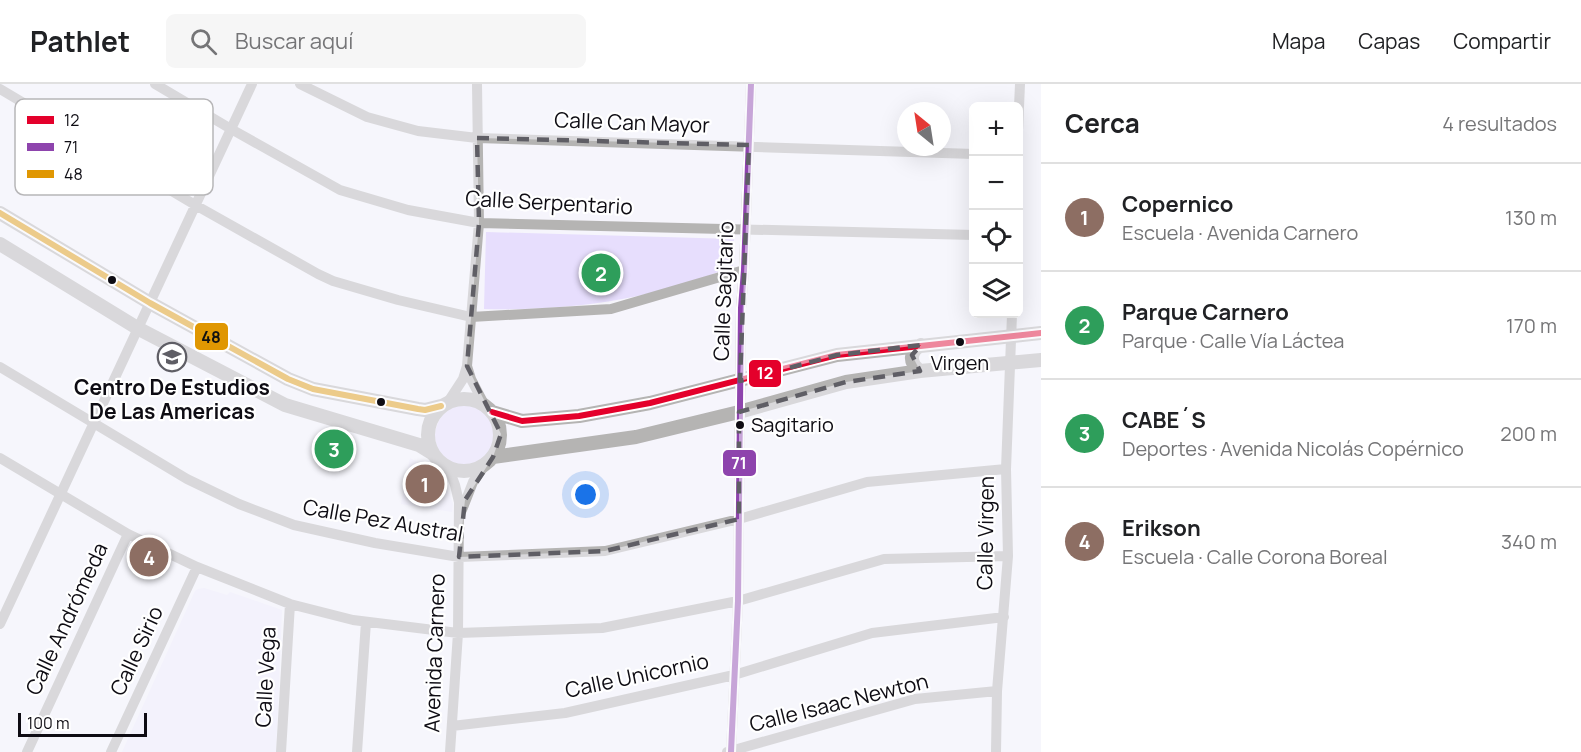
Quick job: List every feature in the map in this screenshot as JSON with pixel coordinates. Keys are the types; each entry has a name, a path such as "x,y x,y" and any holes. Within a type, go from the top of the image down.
{"main road":[{"path":"0,213 150,303 276,373 313,389 425,410 462,399 522,421 579,416 650,403 837,355 1041,333"},
{"path":"0,244 139,329 285,405 418,445 432,453"},
{"path":"920,371 911,361 915,349 921,345"},
{"path":"445,404 433,416 428,428 428,441 432,453 439,462 449,469 467,471 489,461 636,437 739,412 846,382 920,371 1041,360"},
{"path":"488,408 498,422 501,434 499,446 489,461"}],"street":[{"name":"Calle Serpentario","path":"155,84 180,99"},
{"path":"213,170 252,84"},
{"name":"Calle Can Mayor","path":"300,84 367,117 418,131 477,138 969,154"},
{"path":"445,404 463,379 467,366 479,223 477,84"},
{"name":"Calle Sagitario","path":"730,752 738,601 741,308 751,84"},
{"path":"1019,102 1020,84"},
{"path":"0,89 17,99"},
{"name":"Calle Serpentario","path":"213,118 340,190 408,210 479,223 969,236"},
{"path":"178,195 333,281 398,300 471,317 611,309 744,270"},
{"path":"0,624 202,195"},
{"name":"Calle Virgen","path":"996,752 997,691 1008,556 1006,470 1012,318"},
{"path":"467,366 471,379 488,408"},
{"name":"Calle Pez Austral","path":"0,367 187,479 239,504 294,525 375,543 459,557 605,551 739,519 867,482 1006,470"},
{"path":"0,458 128,534 197,567 290,603 366,622 458,633 602,628 738,601 884,559 1008,556"},
{"name":"Avenida Carnero","path":"459,519 473,482 489,461"},
{"name":"Avenida Carnero","path":"449,469 459,502 458,633 450,752"},
{"name":"Calle Andrómeda","path":"27,752 128,534"},
{"name":"Calle Sirio","path":"111,752 197,567"},
{"name":"Calle Vega","path":"281,752 290,603"},
{"name":"Calle Unicornio","path":"452,726 566,713 734,675 872,633 1004,616"},
{"path":"357,752 366,622"},
{"name":"Calle Isaac Newton","path":"730,752 915,699 997,691"}],"highlighted area":[{"path":"477,138 749,145 740,381 837,355 921,345 912,355 920,371 846,382 739,412 739,519 605,551 459,557 465,500 493,457 501,434 467,366 479,223"}],"shaded area":[{"path":"486,232 734,239 733,266 672,287 611,301 548,308 484,309"},
{"path":"467,404 479,406 490,413 497,424 499,436 497,448 490,459 479,466 467,468 455,466 444,459 437,448 435,436 437,424 444,413 455,406"},
{"path":"410,458 430,469 442,480 453,504 452,512 401,504"},
{"path":"204,588 227,595 230,592 282,610 276,752 122,752 195,591"}],"transit line":[{"name":"71","path":"731,752 738,601 741,308 751,84"},
{"name":"48","path":"0,213 150,303 288,379 313,389 418,409 425,410 441,406"},
{"name":"12","path":"492,412 522,421 579,416 650,403 837,355 1041,333"}],"place":[{"name":"Parque Carnero","path":"601,273"},
{"name":"Virgen","path":"960,342"},
{"name":"Centro De Estudios De Las Americas","path":"172,357"},
{"name":"Sagitario","path":"740,425"},
{"name":"CABE´S","path":"334,449"},
{"name":"Copernico","path":"425,484"},
{"name":"Erikson","path":"149,557"}]}
